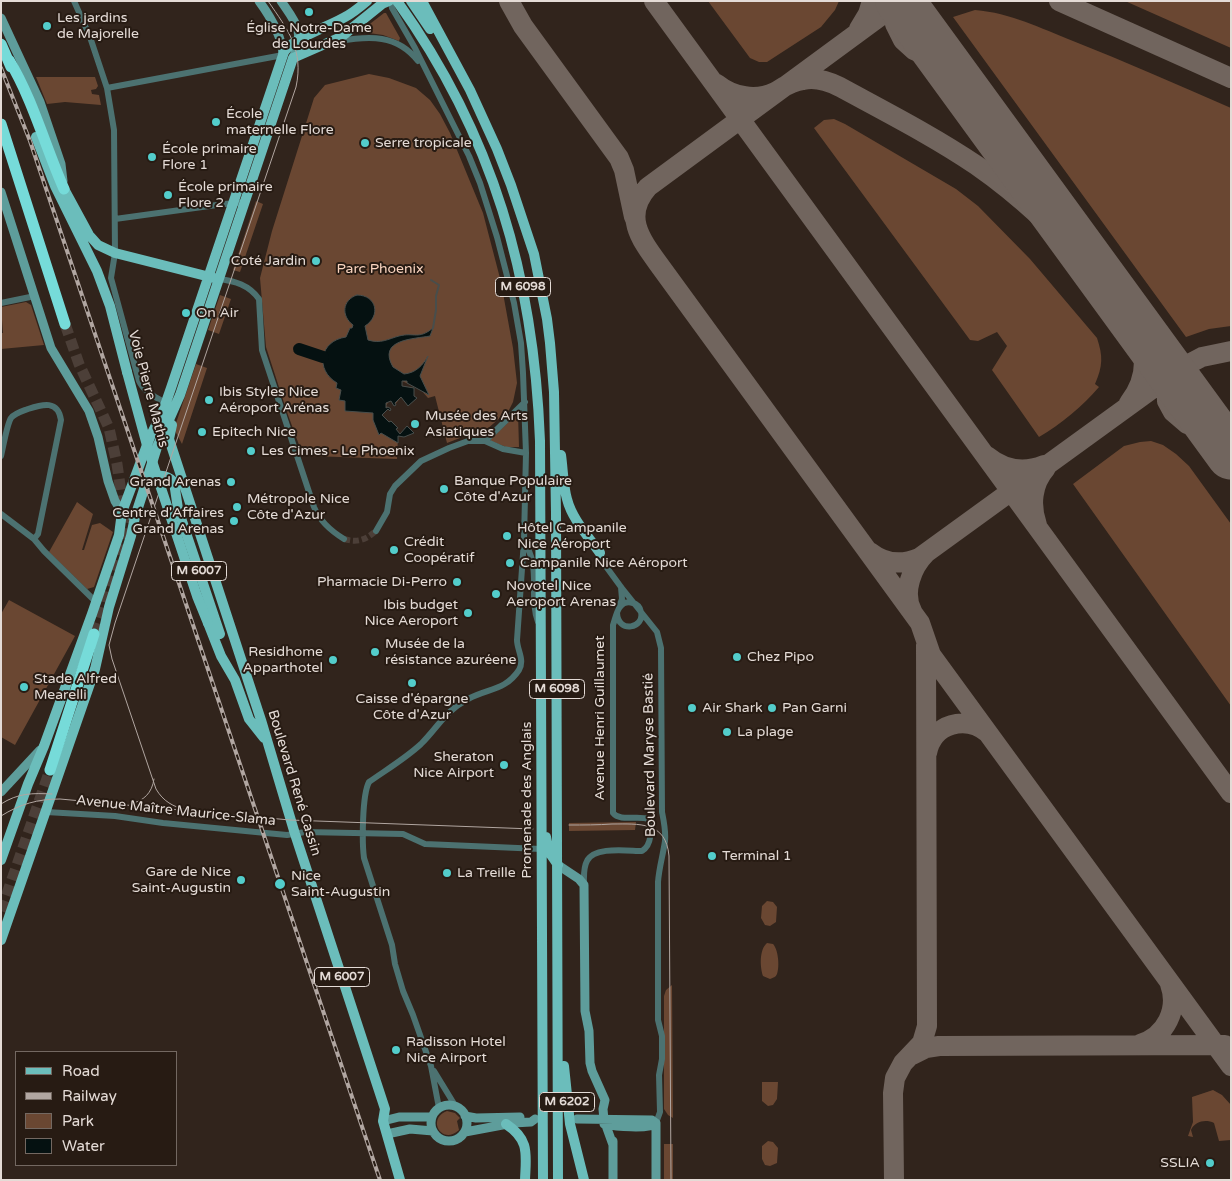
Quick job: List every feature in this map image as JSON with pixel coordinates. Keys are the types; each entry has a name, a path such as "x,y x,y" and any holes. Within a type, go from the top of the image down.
{"highway":[{"name":"Voie Pierre Mathis","path":"1,44 9,60 36,137"},
{"path":"9,60 21,80 64,189"},
{"path":"1,124 65,324"},
{"path":"50,770 94,634"}],"main road":[{"path":"259,1 276,30 283,54"},
{"path":"281,1 297,25 300,40"},
{"path":"283,54 287,48 343,18 368,1"},
{"path":"411,1 453,59"},
{"name":"M 6098","path":"422,1 474,99 497,149 529,236 547,318 554,392 556,513 558,1180"},
{"path":"283,54 293,58 332,42 349,32 382,4 393,2"},
{"name":"Promenade des Anglais","path":"393,2 433,56 483,154 502,205 516,254 532,334 537,380 540,441 541,799 537,849 543,968 543,1180"},
{"path":"1,18 44,111 61,164 64,189 89,235 98,245 115,253 214,278"},
{"name":"Boulevard René Cassin","path":"1,860 96,602 119,535 122,512 150,436 166,403 245,201 300,40"},
{"name":"Boulevard René Cassin","path":"283,54 234,203 169,436 261,720 295,834 385,1109 383,1120 400,1180"},
{"name":"Voie Pierre Mathis","path":"36,137 55,186 98,272 110,306 148,449 197,596 221,656 235,680 249,719 266,741"},
{"path":"1,192 54,355 89,412 98,437 115,501 122,512 134,517"},
{"path":"554,392 566,498 576,520 600,553"},
{"name":"Boulevard René Cassin","path":"1,940 5,918 46,812 96,669 109,607 131,536 134,517 157,448 180,395"},
{"name":"M 6007","path":"145,486 155,476 162,475 171,479 176,486 178,509 220,634"},
{"path":"96,602 109,607"},
{"path":"1,792 44,746"},
{"path":"541,799 546,820 547,848 558,865 579,879 584,885 585,1011 590,1035 592,1071 605,1100 603,1109 605,1122 613,1145"},
{"name":"M 6202","path":"558,1023 570,1124 584,1180"},
{"path":"465,1116 476,1118 534,1119 531,1122 506,1124 465,1132 457,1139 448,1141 441,1139 433,1131 431,1126 432,1117 439,1108 447,1105 456,1106 460,1108 465,1116 467,1122 465,1132"},
{"path":"592,1120 603,1109"},
{"path":"383,1120 432,1117"},
{"path":"577,1119 652,1126 656,1123"},
{"path":"613,1180 613,1145 615,1134 623,1123"},
{"path":"656,1123 656,1180"},
{"path":"506,1124 516,1131 524,1142 526,1153 525,1180"},
{"path":"387,1134 410,1129 433,1131"}],"street":[{"path":"74,1 90,37 107,88 114,130 115,253 111,278 139,381 142,387 166,403"},
{"path":"393,2 392,8 469,156 480,184 497,237 514,303 520,343 525,402 524,540 518,640 522,662 519,670 506,685 474,696 456,706 443,717 420,745 369,782 365,792 364,858 390,936 407,1004 413,1015 431,1066 439,1108"},
{"path":"332,42 362,37 391,41 406,50 423,67"},
{"path":"107,88 283,54"},
{"path":"115,219 245,201"},
{"path":"214,278 247,287 259,299 262,350 314,507 321,521 344,540"},
{"path":"1,303 35,296"},
{"path":"485,441 525,402"},
{"path":"1,456 11,418 17,413 42,405 50,405 57,408 61,420 38,534 34,539"},
{"path":"376,530 387,512 390,494 395,486 421,461 468,441 485,441 503,449 526,453"},
{"path":"1,514 34,539 56,564 96,602"},
{"path":"524,540 533,564 534,612 540,626"},
{"name":"Boulevard Maryse Bastié","path":"600,553 602,561 657,632 661,648 662,802 665,833 659,866 658,888 658,1020 662,1036 662,1060 660,1112 656,1123"},
{"path":"618,611 624,603 628,602 636,604 642,614 636,625 628,627 621,624 617,617 618,611 622,599 621,587"},
{"name":"Avenue Henri Guillaumet","path":"584,885 585,866 592,854 602,851 645,850 649,843 649,821 643,817 616,816 612,806 612,638 613,625 618,611"},
{"name":"Avenue Maître Maurice-Slama","path":"46,812 115,816 266,834 305,832 407,834 425,844 537,849"},
{"path":"431,1066 456,1106"}],"green space":[{"path":"708,1 839,1 835,10 821,27 767,62 759,62 750,58"},
{"path":"1125,1 1231,1 1231,48"},
{"path":"975,10 1001,14 1037,26 1231,108 1231,326 1209,329 1186,337 953,17"},
{"path":"386,13 400,38 399,41 383,35 362,32 362,30"},
{"name":"Parc Phoenix","path":"369,74 389,78 416,88 430,100 450,133 483,213 501,282 513,348 517,383 513,402 509,410 486,430 447,443 435,396 428,398 421,390 402,381 402,386 414,388 414,396 417,398 408,406 401,397 394,406 393,401 389,401 386,406 391,409 390,411 388,409 382,415 398,428 396,429 400,434 398,436 397,459 311,456 302,453 266,347 260,278 272,231 314,98 325,85"},
{"path":"36,77 95,77 98,86 96,89 91,90 92,94 99,95 101,105 65,102 47,104"},
{"path":"834,119 956,189 978,206 1030,259 1097,338 1101,361 1100,372 1095,384 1099,387 1079,408 1039,437 992,370 1007,346 997,332 978,341 970,340 814,128 824,120"},
{"path":"256,201 263,204 240,272 233,270"},
{"path":"220,295 231,299 219,334 208,330"},
{"path":"26,302 31,305 44,345 1,349 1,333 3,333 1,307"},
{"path":"196,364 207,368 182,444 174,429"},
{"path":"518,413 519,447 506,447 491,441 491,439"},
{"path":"1151,441 1163,445 1189,466 1231,524 1231,706 1073,484 1124,446"},
{"path":"77,502 93,514 82,550 84,550 92,525 100,523 113,532 94,587 87,589 49,552"},
{"name":"Stade Alfred Mearelli","path":"9,600 75,636 15,745 1,737 1,614"},
{"path":"636,822 635,830 569,831 569,823"},
{"path":"767,901 773,902 777,907 776,922 770,926 765,925 761,918 762,906"},
{"path":"767,943 775,946 778,962 777,974 770,979 763,976 761,968 761,954"},
{"path":"672,985 673,1118 664,1109 664,996 666,990"},
{"path":"762,1082 778,1082 777,1099 773,1105 768,1106 762,1101"},
{"path":"1213,1090 1222,1095 1231,1105 1231,1140 1219,1141 1214,1123 1208,1121 1195,1125 1191,1130 1193,1137 1188,1136 1193,1122 1192,1097"},
{"path":"447,1111 455,1113 460,1118 457,1121 459,1130 447,1135 439,1130 437,1125 441,1115"},
{"path":"768,1141 773,1142 778,1148 777,1163 770,1166 765,1165 762,1159 762,1146"},
{"path":"664,1144 673,1144 673,1180 664,1180"}],"water":[{"path":"357,295 369,298 373,302 375,312 370,322 365,326 368,340 381,341 404,335 420,335 433,328 430,336 400,342 393,346 390,351 389,358 393,367 404,374 419,368 428,356 420,376 429,395 407,383 407,381 402,381 402,386 414,388 414,396 417,398 408,406 401,397 394,406 391,401 386,403 386,408 391,409 390,411 388,409 382,415 398,428 396,429 400,434 407,426 414,433 404,437 398,436 398,443 381,433 379,435 373,420 373,413 345,411 345,401 339,400 341,390 336,388 337,383 325,371 323,364 325,350 330,344 346,337 350,328 352,328 353,325 346,317 345,308 348,301"}],"waterway":[{"path":"431,280 439,285 433,328"},
{"path":"299,349 323,357"}],"taxiway":[{"path":"509,1 523,26 619,158 624,170 634,217"},
{"path":"654,1 1231,793"},
{"path":"859,29 868,14 872,1"},
{"path":"901,1 648,187 636,208 637,228 646,247 920,623 931,655 1231,1066"},
{"path":"1059,1 1231,78"},
{"path":"895,5 895,24 903,40 914,50 941,62 957,81"},
{"path":"717,84 737,95 753,97 768,95 792,83 808,79 822,80 840,87 943,144 994,178 1045,221 1108,286"},
{"path":"1129,403 1140,384 1144,363 1142,343 1134,322"},
{"path":"870,552 882,559 894,562 906,562 919,558 1181,368 1202,357 1231,351"},
{"path":"1166,378 1167,401 1173,412 1187,424 1213,434 1227,451"},
{"path":"987,456 1000,464 1014,469 1029,469 1044,465"},
{"path":"1037,525 1033,510 1035,488 1046,468"},
{"path":"912,611 909,604 908,588 916,565 926,553"},
{"path":"894,1180 893,1093 895,1078 903,1063 922,1043 927,1026 926,645"},
{"path":"927,753 930,743 936,735 951,725 970,724 988,733"},
{"path":"1140,1044 1157,1035 1168,1020 1173,1003 1170,984"},
{"path":"912,1055 926,1048 939,1046 1225,1045"}],"runway":[{"path":"900,1 1231,455"}],"tunnel":[{"path":"65,324 79,364 109,428 117,464 125,521 121,547 94,634"},
{"path":"344,539 361,540 376,531"},
{"path":"1,911 50,770"}],"tram line":[{"path":"187,810 169,803 156,789 109,645 296,87 298,74 296,51 288,31 268,1"},
{"path":"130,804 146,796 154,779"},
{"path":"1,804 25,794 52,794"},
{"path":"1,816 29,803 60,799 290,820 533,829"},
{"path":"569,825 641,825 657,830 663,836 667,845 669,856 671,1180"}],"railway":[{"path":"1,68 30,141 380,1180"}],"place":[{"name":"Église Notre-Dame de Lourdes","path":"309,12"},
{"name":"Les jardins de Majorelle","path":"47,26"},
{"name":"École maternelle Flore","path":"216,122"},
{"name":"Serre tropicale","path":"365,143"},
{"name":"École primaire Flore 1","path":"152,157"},
{"name":"École primaire Flore 2","path":"168,195"},
{"name":"Coté Jardin","path":"316,261"},
{"name":"On Air","path":"186,313"},
{"name":"Ibis Styles Nice Aéroport Arénas","path":"209,400"},
{"name":"Musée des Arts Asiatiques","path":"415,424"},
{"name":"Epitech Nice","path":"202,432"},
{"name":"Les Cimes - Le Phoenix","path":"251,451"},
{"name":"Grand Arenas","path":"231,482"},
{"name":"Banque Populaire Côte d'Azur","path":"444,489"},
{"name":"Métropole Nice Côte d'Azur","path":"237,507"},
{"name":"Centre d'Affaires Grand Arenas","path":"234,521"},
{"name":"Hôtel Campanile Nice Aéroport","path":"507,536"},
{"name":"Crédit Coopératif","path":"394,550"},
{"name":"Campanile Nice Aéroport","path":"510,563"},
{"name":"Pharmacie Di-Perro","path":"457,582"},
{"name":"Novotel Nice Aeroport Arenas","path":"496,594"},
{"name":"Ibis budget Nice Aeroport","path":"468,613"},
{"name":"Musée de la résistance azuréene","path":"375,652"},
{"name":"Chez Pipo","path":"737,657"},
{"name":"Residhome Apparthotel","path":"333,660"},
{"name":"Caisse d'épargne Côte d'Azur","path":"412,683"},
{"name":"Stade Alfred Mearelli","path":"24,687"},
{"name":"Air Shark","path":"692,708"},
{"name":"Pan Garni","path":"772,708"},
{"name":"La plage","path":"727,732"},
{"name":"Sheraton Nice Airport","path":"504,765"},
{"name":"Terminal 1","path":"712,856"},
{"name":"La Treille","path":"447,873"},
{"name":"Gare de Nice Saint-Augustin","path":"241,880"},
{"name":"Nice Saint-Augustin","path":"280,884"},
{"name":"Radisson Hotel Nice Airport","path":"396,1050"},
{"name":"SSLIA","path":"1210,1163"}]}
